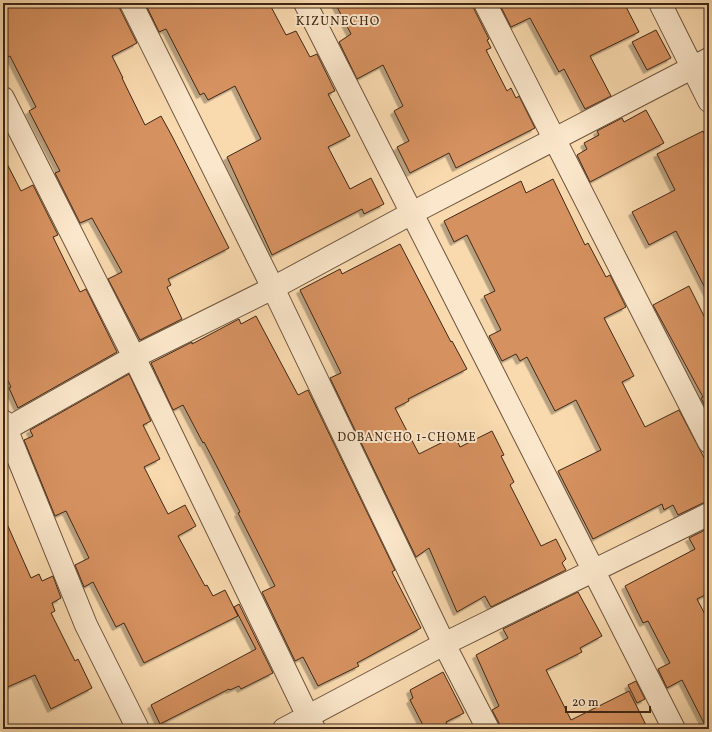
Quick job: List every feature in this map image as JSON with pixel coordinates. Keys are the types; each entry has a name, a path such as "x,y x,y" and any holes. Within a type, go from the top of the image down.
{"street":[{"path":"131,3 273,288 444,644 488,729"},
{"path":"304,3 674,729"},
{"path":"485,3 709,442"},
{"path":"660,3 700,63 709,102"},
{"path":"138,729 86,625 4,427 134,357 273,288 412,213 700,63"},
{"path":"3,98 134,357 311,723"},
{"path":"284,729 311,723 444,644 594,572 709,514"}],"building":[{"path":"3,3 119,3 120,9 137,43 112,56 145,125 161,116 229,248 168,279 171,285 167,287 182,319 140,340 108,279 122,272 92,218 80,223 55,173 60,171 29,111 36,107 10,56 3,59"},
{"path":"145,3 269,3 286,35 296,31 310,57 317,54 335,91 328,94 350,136 328,147 350,189 371,178 384,204 364,214 362,209 272,255 227,157 261,139 235,86 208,100 204,93 200,95 166,29 159,32"},
{"path":"335,3 473,3 474,9 489,39 487,40 491,48 486,50 507,91 511,88 516,98 519,96 535,128 456,168 449,153 410,173 397,147 409,141 394,111 403,106 383,65 357,79 339,42 351,34"},
{"path":"499,3 624,3 639,32 590,56 611,96 585,109 564,69 559,72 530,18 511,27"},
{"path":"656,30 671,58 647,70 632,42"},
{"path":"646,110 664,143 590,182 577,155 587,149 584,143 599,135 597,131 622,118 624,122"},
{"path":"703,131 709,144 709,296 676,231 649,245 632,212 675,190 657,154"},
{"path":"3,156 21,191 33,185 58,235 53,237 80,292 86,289 117,352 18,408 9,388 11,387 3,371"},
{"path":"553,179 585,245 588,243 606,277 610,275 626,307 604,318 634,376 622,382 645,427 679,410 709,467 709,502 703,503 678,515 673,505 664,510 662,504 593,539 558,471 601,450 576,400 555,411 527,357 520,361 516,354 502,361 489,336 501,330 484,296 495,291 467,235 454,242 444,221 521,181 526,193"},
{"path":"400,244 451,342 452,341 467,369 408,399 409,401 395,408 419,454 455,436 460,447 492,431 504,455 501,456 514,482 510,485 541,546 556,539 566,559 562,563 566,570 491,607 485,596 457,612 429,548 416,557 330,378 341,373 300,290 340,269 342,274"},
{"path":"689,286 709,326 709,414 701,398 703,397 653,305"},
{"path":"256,316 298,395 308,390 395,570 392,572 421,628 357,663 359,666 318,686 303,657 295,661 262,592 275,586 238,513 240,512 214,461 183,405 173,410 151,363 192,342 192,344 239,319 241,324"},
{"path":"129,374 151,421 143,425 160,459 144,467 168,514 185,505 196,526 178,536 205,586 207,585 213,596 225,590 238,616 144,663 124,623 116,627 93,582 84,587 75,565 89,558 66,511 55,516 24,440 33,436 30,430"},
{"path":"3,515 31,578 39,574 42,581 53,576 61,598 52,603 55,611 51,613 75,661 78,659 92,688 51,709 35,675 3,689"},
{"path":"709,528 709,593 697,599 709,622 709,729 707,729 682,680 667,688 658,669 670,663 648,621 643,623 625,586 695,549 689,538"},
{"path":"578,592 602,636 580,648 582,652 546,670 571,720 629,691 648,729 500,729 499,723 492,710 499,706 476,655 508,638 503,629"},
{"path":"239,604 273,673 241,689 239,686 230,690 229,689 160,724 151,705 256,649 234,607"},
{"path":"443,672 464,713 446,722 449,729 425,729 410,700 413,698 410,690"},
{"path":"636,681 645,699 637,703 628,685"}],"district":[{"name":"KIZUNECHO","path":"338,22"},
{"name":"DOBANCHO 1-CHOME","path":"407,438"}]}
